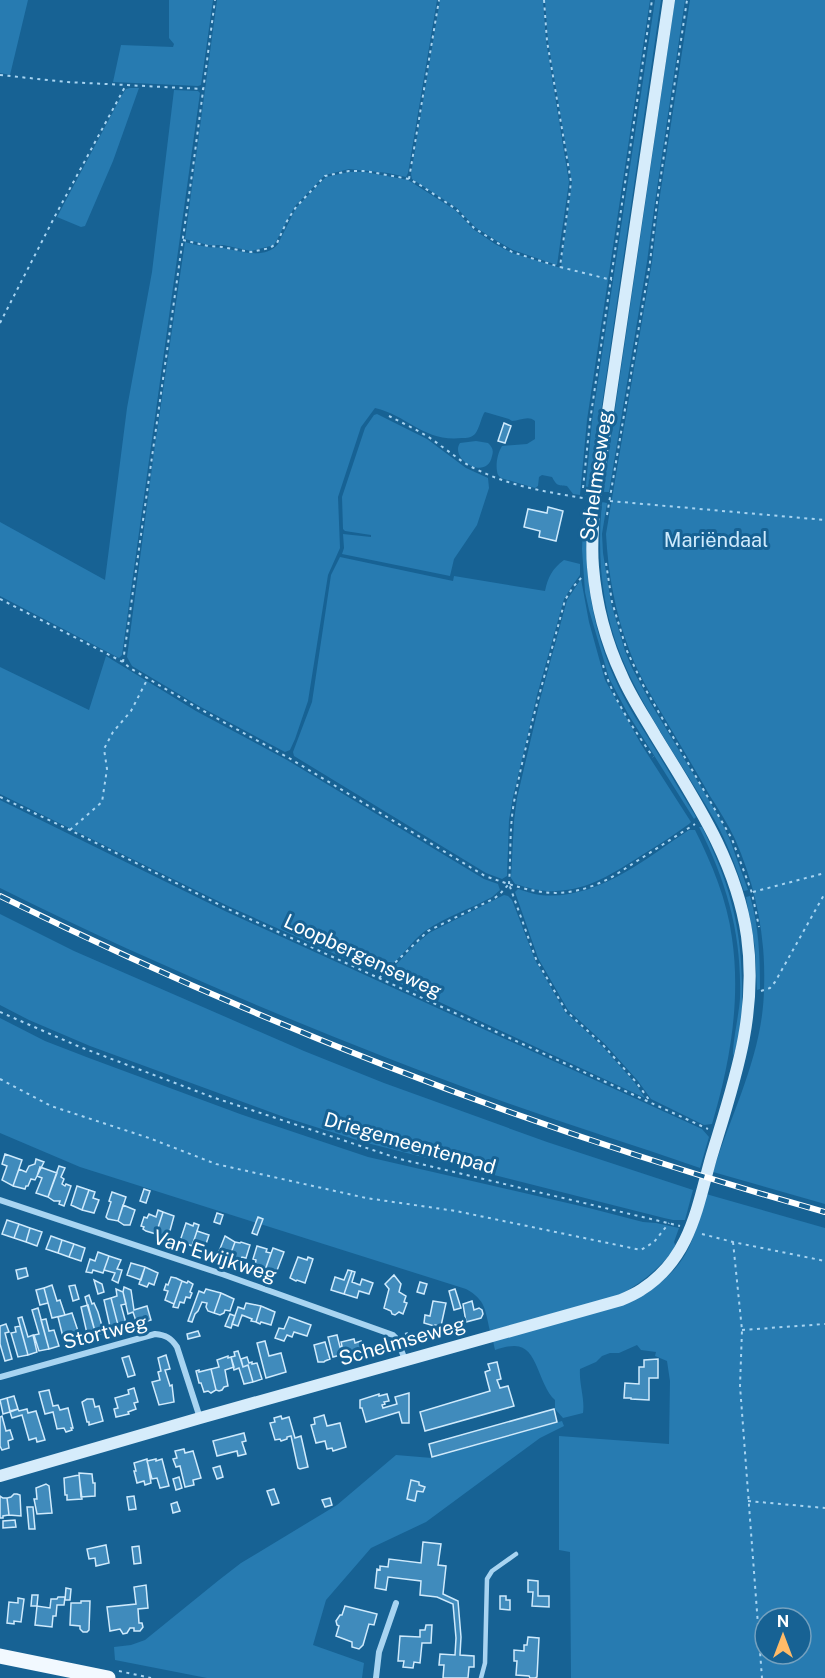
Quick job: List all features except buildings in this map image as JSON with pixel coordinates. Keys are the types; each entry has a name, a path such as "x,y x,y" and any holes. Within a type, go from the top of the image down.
{"main road":[{"name":"Schelmseweg","path":"0,1476 621,1300 641,1290 659,1276 681,1250 690,1231 756,996 747,935 738,896 723,854 700,821 622,677 599,607 593,566 595,499 669,0"},
{"path":"0,1656 108,1678"}],"street":[{"name":"Van Ewijkweg","path":"0,1200 222,1274 394,1336"},
{"name":"Stortweg","path":"0,1377 154,1334 164,1335 172,1339 177,1347 200,1418"},
{"path":"394,1336 405,1360"},
{"path":"376,1678 380,1652 396,1603"}],"lane":[{"path":"481,1678 485,1663 487,1579 492,1571 516,1554"}],"path":[{"path":"123,662 215,0"},
{"path":"409,179 439,0"},
{"path":"544,0 547,41 571,182 560,267"},
{"name":"Schelmseweg","path":"583,488 590,421 652,0"},
{"name":"Schelmseweg","path":"606,523 648,271 687,0"},
{"path":"0,75 67,82 203,89"},
{"path":"0,323 126,85"},
{"path":"183,240 251,252 274,247 296,207 325,176 349,171 388,174 420,184 456,209 474,228 513,252 612,280"},
{"path":"389,416 430,438 468,465 500,480 535,490 609,501 825,520"},
{"name":"Schelmseweg","path":"606,562 612,602 627,651 652,701 732,839 752,892 760,930"},
{"path":"583,585 582,577 565,600 539,696 515,797 509,885 536,959 566,1011 603,1045 652,1104"},
{"path":"0,599 123,662 198,708 289,758 485,876 509,885 539,893 581,890 597,885 700,821"},
{"path":"601,660 607,679 626,716 655,760"},
{"path":"70,830 102,802 108,769 104,749 113,732 131,711 148,678"},
{"name":"Loopbergenseweg","path":"0,797 228,909 652,1104 717,1138"},
{"path":"699,832 700,821"},
{"path":"738,896 825,873"},
{"path":"379,978 428,931 493,899 509,885"},
{"path":"756,996 762,990 770,988 775,982 825,893"},
{"path":"756,996 762,990"},
{"name":"Driegemeentenpad","path":"0,1012 80,1047 212,1097 400,1159 669,1223 733,1242 825,1261"},
{"path":"0,1079 51,1106 148,1138 216,1164 366,1198 456,1211 640,1250 654,1242 669,1223"},
{"path":"733,1242 742,1330 740,1386 762,1678"},
{"path":"742,1330 825,1324"},
{"path":"394,1336 408,1333 447,1348"},
{"path":"748,1501 825,1508"}],"green space":[{"path":"0,0 28,0 10,75 0,73"},
{"path":"169,0 213,0 201,85 113,82 121,45 173,47 174,44 169,38"},
{"path":"217,0 437,0 406,177 349,169 325,175 295,206 274,245 251,251 185,239"},
{"path":"440,0 543,0 546,41 569,182 557,265 513,250 497,241 475,227 457,208 412,179"},
{"path":"545,0 650,0 587,420 580,495 573,494 567,486 558,484 552,477 542,475 535,488 501,478 498,475 497,461 502,446 527,444 535,439 535,421 532,419 512,421 485,412 475,434 467,438 448,438 426,432 375,408 361,427 338,497 340,548 328,575 308,701 295,739 290,750 285,752 199,706 132,666 127,657 185,242 244,252 266,252 278,244 296,208 326,177 349,172 365,172 408,180 455,210 473,229 495,244 512,253 561,268 572,182 548,41"},
{"path":"655,0 661,0 589,494 585,495 592,421"},
{"path":"675,0 685,0 647,262 609,492 603,492"},
{"name":"Mariëndaal","path":"690,0 825,0 825,1204 713,1172 745,1082 762,1013 764,970 758,912 749,875 732,833 654,700 633,659 616,607 608,563 606,534 652,262"},
{"path":"139,88 113,161 85,226 81,227 57,217 122,95 126,89"},
{"path":"174,90 200,93 122,655 119,658 0,596 0,522 105,580 127,408 152,272"},
{"path":"377,414 427,439 466,468 488,478 489,488 477,525 454,559 450,576 342,554 343,534 371,537 371,535 343,529 342,497 365,428"},
{"path":"476,441 488,443 493,454 489,464 477,468 464,461 458,449 460,443"},
{"path":"602,502 607,503 602,534 603,553 611,603 625,651 650,702 719,817 748,890 744,891 719,828 641,698 621,656 609,619 602,580 600,541"},
{"path":"584,509 587,509 590,596 606,658 627,702 696,817 694,819 628,714 609,678 585,592 582,549"},
{"path":"340,557 453,581 454,576 545,591 551,574 564,560 580,564 580,575 564,599 537,695 513,797 509,820 507,876 502,879 486,873 294,756 293,752 312,702 331,575"},
{"path":"581,579 589,622 605,680 641,744 691,822 622,868 591,884 568,890 541,890 515,884 511,878 514,821 517,798 541,696 567,600"},
{"path":"106,656 196,711 287,760 484,879 498,884 500,890 492,897 425,931 391,965 377,973 228,906 0,794 0,667 89,710"},
{"path":"0,800 227,912 702,1129 709,1137 700,1168 512,1105 362,1048 179,972 0,888"},
{"path":"699,827 702,827 726,884 739,941 742,1011 733,1057 740,998 735,931 718,868"},
{"path":"689,830 695,830 718,882 730,924 734,961 734,1008 729,1055 712,1124 704,1125 651,1099 605,1044 568,1010 538,958 515,892 518,889 540,895 561,895 600,885 637,865"},
{"path":"504,895 512,900 535,960 565,1012 602,1046 635,1083 645,1098 388,978 389,972 429,933"},
{"path":"750,896 760,965 760,989 757,990 755,947 746,897"},
{"path":"0,914 74,951 304,1051 384,1083 547,1142 693,1190 685,1220 664,1218 363,1142 284,1117 90,1046 29,1020 0,1005"},
{"path":"0,1018 45,1041 89,1058 240,1114 368,1157 643,1222 679,1228 674,1242 676,1247 650,1274 619,1295 490,1331 481,1302 466,1289 80,1167 0,1133"},
{"path":"706,1194 825,1228 825,1678 571,1678 570,1552 559,1550 559,1436 669,1444 670,1381 667,1361 655,1356 656,1352 641,1350 637,1345 619,1353 602,1356 596,1362 580,1369 583,1413 563,1418 555,1409 555,1400 528,1352 522,1347 514,1346 495,1350 493,1341 646,1294 678,1265 695,1231"},
{"path":"562,1421 564,1426 540,1438 426,1522 371,1548 326,1600 313,1645 364,1663 362,1678 207,1678 115,1660 114,1647 145,1640 241,1563 337,1505 396,1455 432,1458"}],"railway":[{"path":"0,896 200,989 405,1073 613,1148 825,1212"}]}
